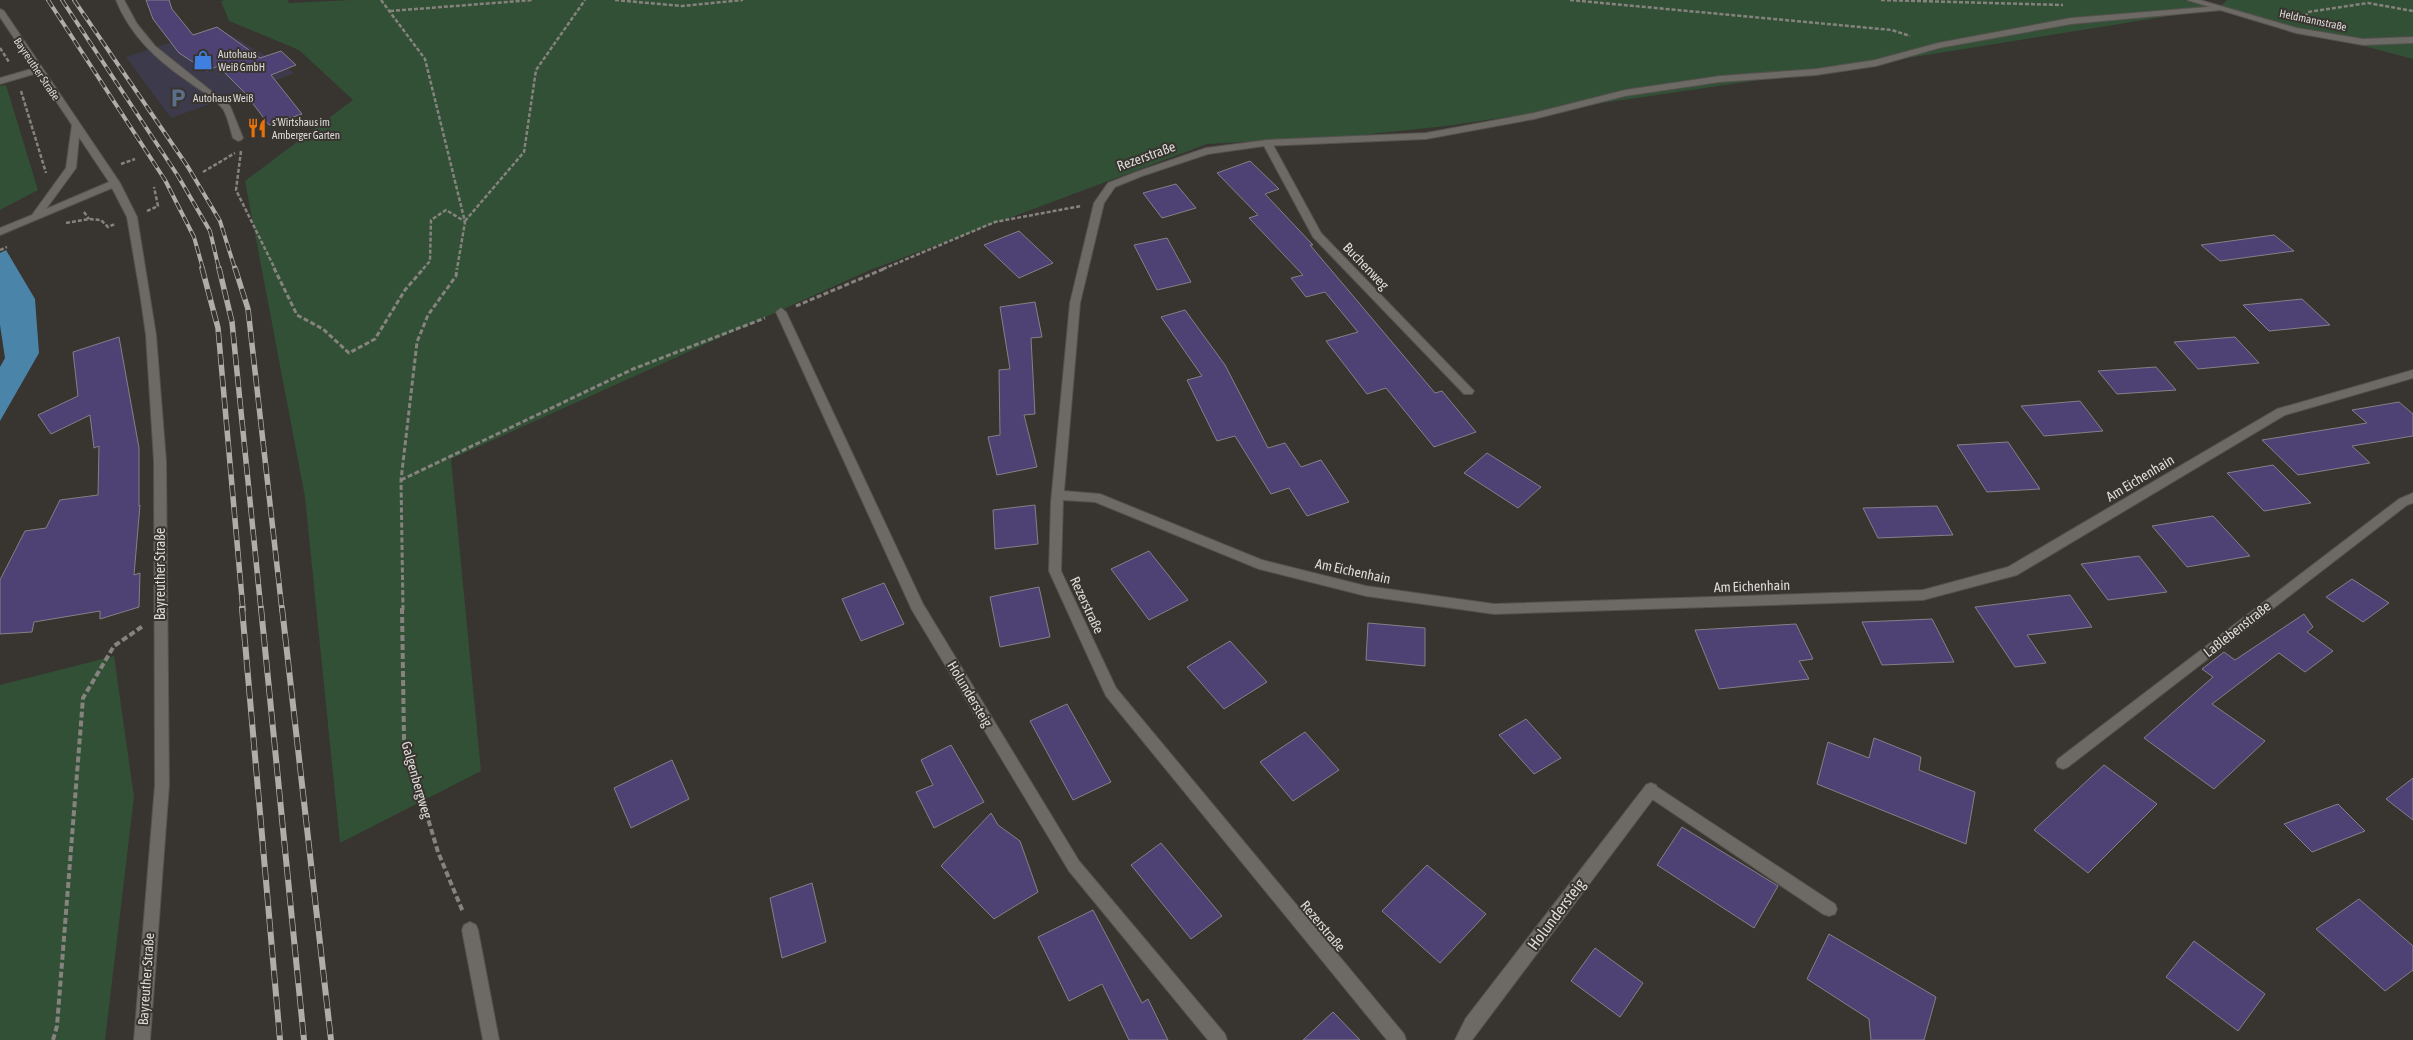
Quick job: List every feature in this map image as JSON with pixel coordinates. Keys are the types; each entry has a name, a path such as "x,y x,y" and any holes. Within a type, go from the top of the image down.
{"street":[{"path":"120,0 125,15 146,41 167,62 214,96 229,110 238,138"},
{"name":"Heldmannstraße","path":"2191,0 2296,30 2362,42 2413,42"},
{"name":"Rezerstraße","path":"1398,1040 1111,692 1055,571 1058,495 1075,303 1099,203 1111,185 1206,150 1267,143 1426,136 1534,116 1625,93 1720,79 1816,72 1876,63 1938,46 2071,21 2219,8"},
{"name":"Bayreuther Straße","path":"0,11 115,183 132,217 151,335 160,461 162,785 142,1040"},
{"path":"0,81 38,70"},
{"path":"34,217 71,168 76,126"},
{"name":"Buchenweg","path":"1267,143 1317,235 1468,391"},
{"path":"0,232 115,183"},
{"name":"Holundersteig","path":"781,312 922,615 1074,866 1219,1040"},
{"name":"Am Eichenhain","path":"1058,495 1096,497 1259,564 1366,591 1494,610 1923,594 2012,571 2281,412 2413,374"},
{"name":"Laßlebenstraße","path":"2063,763 2403,502 2413,498"},
{"name":"Holundersteig","path":"1463,1040 1472,1024 1651,790 1829,909"},
{"path":"470,930 491,1040"}],"path":[{"path":"382,0 425,59 465,222"},
{"path":"390,11 533,0"},
{"path":"465,222 524,152 536,70 585,0"},
{"path":"615,0 682,6 743,0"},
{"path":"1570,0 1892,30 1938,46"},
{"path":"1881,0 1966,4 2064,5"},
{"path":"2296,30 2308,12 2368,2 2413,11"},
{"path":"0,48 17,76 48,182 62,182"},
{"path":"203,172 241,150 236,190 297,315 323,329 349,353 375,340 405,290 430,261 431,220 446,210 465,222"},
{"path":"64,223 89,219 101,220 108,227 158,206 154,188"},
{"path":"75,200 89,219"},
{"path":"401,480 633,369 781,312 995,222 1099,203"},
{"name":"Galgenbergweg","path":"465,222 456,276 428,315 417,342 401,480 404,739 438,852 470,930"},
{"path":"53,1040 57,1026 83,698 114,646 160,614"}],"shaded area":[{"name":"Autohaus Weiß GmbH","path":"217,27 295,73 171,118 126,57"}],"green space":[{"path":"288,0 289,3 350,0 2184,0 2219,8 1876,63 1446,126 1352,136 1207,144 870,270 451,459 481,771 340,843 305,497 245,181 353,100 299,50 229,21 221,1"},
{"path":"2227,0 2413,0 2413,59 2219,8"},
{"path":"6,85 38,190 0,210 0,86"},
{"path":"114,656 134,797 105,1040 0,1040 0,685"}],"water":[{"path":"6,250 35,299 39,353 0,421 0,367 5,358 0,325 0,253"}],"building":[{"path":"146,0 169,0 172,9 193,35 217,27 260,58 281,51 296,65 271,75 302,114 269,125 245,93 218,66 207,71 179,53 153,19"},
{"path":"1250,161 1279,189 1265,194 1313,245 1310,245 1435,393 1442,391 1476,432 1434,447 1386,388 1367,394 1326,341 1358,332 1325,292 1306,297 1291,278 1303,275 1249,218 1258,215 1217,173"},
{"path":"1176,184 1196,208 1162,218 1143,193"},
{"path":"1019,231 1053,263 1019,278 984,245"},
{"path":"2274,235 2294,251 2220,261 2201,245"},
{"path":"1167,238 1191,282 1157,290 1134,245"},
{"path":"2302,299 2330,325 2269,331 2243,305"},
{"path":"1035,302 1042,337 1031,338 1035,414 1024,415 1037,467 997,475 988,437 1000,435 999,370 1010,369 1000,307"},
{"path":"1185,310 1225,365 1268,448 1285,443 1301,467 1321,460 1349,502 1307,516 1289,488 1271,494 1235,436 1217,441 1187,380 1202,376 1161,317"},
{"path":"119,337 139,448 140,505 134,575 140,573 139,607 100,619 100,611 34,622 32,632 0,634 0,580 25,531 46,528 60,500 98,495 99,446 94,448 90,415 51,434 38,415 78,396 73,352"},
{"path":"2235,337 2259,363 2198,369 2174,342"},
{"path":"2156,367 2176,390 2117,394 2098,371"},
{"path":"2080,401 2103,431 2044,436 2021,406"},
{"path":"2399,402 2413,414 2413,436 2352,446 2370,463 2298,475 2262,440 2367,423 2352,410"},
{"path":"2008,442 2040,489 1987,492 1957,445"},
{"path":"1487,453 1541,487 1518,508 1464,473"},
{"path":"2273,465 2311,503 2264,511 2227,473"},
{"path":"1035,505 1038,544 995,549 993,510"},
{"path":"1937,506 1953,535 1878,538 1863,508"},
{"path":"2213,516 2250,556 2187,567 2152,526"},
{"path":"1149,551 1188,600 1149,620 1111,569"},
{"path":"2139,556 2167,592 2108,600 2081,564"},
{"path":"2352,579 2389,603 2363,622 2326,597"},
{"path":"884,583 904,624 861,641 842,599"},
{"path":"1039,587 1050,637 1000,647 990,597"},
{"path":"2070,595 2092,627 2027,635 2046,663 2015,667 1975,607"},
{"path":"2304,614 2313,627 2307,632 2333,651 2305,672 2279,653 2212,704 2265,741 2214,789 2144,738 2213,677 2202,669 2224,652 2235,660"},
{"path":"1932,619 1954,662 1882,665 1862,622"},
{"path":"1368,623 1425,628 1425,666 1366,660"},
{"path":"1796,624 1813,659 1799,661 1809,679 1719,689 1695,630"},
{"path":"1230,641 1267,682 1224,709 1187,667"},
{"path":"1067,704 1111,782 1073,800 1030,721"},
{"path":"1526,719 1561,758 1534,774 1499,735"},
{"path":"1305,732 1339,770 1293,801 1260,762"},
{"path":"1874,738 1921,757 1919,770 1975,792 1966,844 1817,784 1828,742 1869,758"},
{"path":"951,745 984,802 934,828 916,792 933,785 921,760"},
{"path":"672,760 689,799 631,828 614,788"},
{"path":"2104,765 2157,804 2088,873 2034,830"},
{"path":"2413,778 2413,820 2386,799"},
{"path":"2338,804 2365,831 2312,852 2284,824"},
{"path":"991,813 998,825 1020,841 1038,892 994,919 941,866"},
{"path":"1682,827 1778,886 1754,928 1657,865"},
{"path":"1161,843 1222,916 1191,939 1131,865"},
{"path":"1427,865 1486,914 1440,963 1382,911"},
{"path":"812,883 826,942 782,958 770,898"},
{"path":"2359,899 2413,946 2413,970 2385,991 2316,929"},
{"path":"1093,910 1142,1003 1148,999 1168,1040 1129,1040 1102,984 1069,1001 1038,937"},
{"path":"1829,934 1936,997 1924,1040 1871,1040 1869,1019 1807,979"},
{"path":"2194,941 2265,994 2238,1031 2166,977"},
{"path":"1595,948 1643,983 1620,1017 1571,981"},
{"path":"1333,1012 1360,1040 1303,1040"}],"railway":[{"path":"48,0 165,180 194,237 203,269"},
{"path":"62,0 178,176 210,231 219,269"},
{"path":"74,0 188,167 220,221 235,269"},
{"path":"202,268 218,328 243,610"},
{"path":"219,268 232,322 261,610"},
{"path":"235,268 248,309 282,610"},
{"path":"242,608 280,1040"},
{"path":"261,608 304,1040"},
{"path":"282,608 331,1040"}],"place":[{"name":"Autohaus Weiß GmbH","path":"203,60"},
{"name":"Autohaus Weiß","path":"178,98"},
{"name":"s'Wirtshaus im Amberger Garten","path":"257,128"}]}
